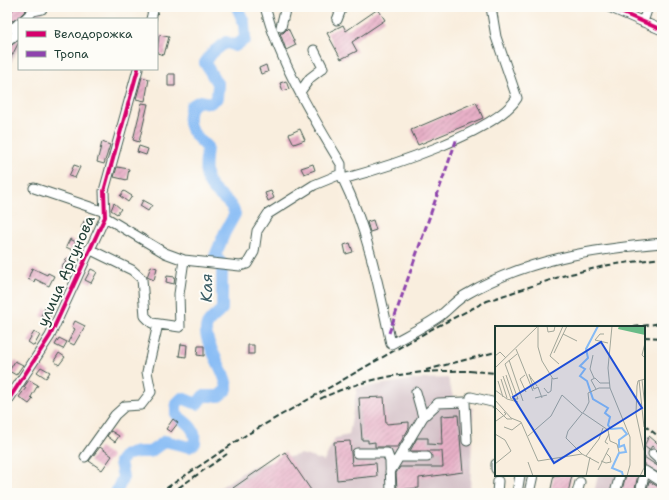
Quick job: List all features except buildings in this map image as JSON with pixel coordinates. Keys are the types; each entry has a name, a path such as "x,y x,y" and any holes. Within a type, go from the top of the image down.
{"street":[{"path":"25,18 31,7"},
{"path":"25,18 33,11 42,9 43,7"},
{"path":"151,18 154,7"},
{"path":"265,7 272,32 300,92 340,164 342,176 354,203 366,242 391,344 440,316 465,295 523,268 619,247 662,243"},
{"path":"281,27 285,10 290,7"},
{"path":"337,20 342,7"},
{"path":"34,188 105,214 165,253 184,260 240,266 246,264 254,252 257,232 268,214 314,185 342,176 381,169 442,145 482,127 513,104 517,98 496,37 491,7"},
{"path":"609,7 662,30"},
{"path":"643,22 648,7"},
{"path":"7,28 15,27 18,24"},
{"path":"7,42 18,33"},
{"path":"300,92 310,78 323,68 314,50"},
{"name":"улица Аргунова","path":"7,402 50,336 105,214 104,191 138,70"},
{"path":"89,249 132,270 142,279 145,316 152,323 180,327 178,294 184,260"},
{"path":"85,457 115,414 125,406 141,405 151,392 146,372 158,324"},
{"path":"416,392 423,417"},
{"path":"471,397 495,403"},
{"path":"390,472 423,417 438,403 465,402 467,441"},
{"path":"357,453 387,453 390,461 391,493"},
{"path":"653,454 662,462"},
{"path":"399,458 427,457"},
{"path":"645,471 662,482"},
{"path":"517,493 520,476"},
{"path":"529,493 532,476"},
{"path":"615,493 620,476"},
{"path":"640,493 644,476"},
{"path":"497,493 498,481"},
{"path":"577,493 580,482"}],"shaded area":[{"path":"7,7 45,7 40,18 18,18 18,49 7,70"},
{"path":"448,378 453,397 473,409 470,493 212,493 251,467 301,454 324,461 335,438 349,435 357,388 418,379"},
{"path":"645,434 662,447 662,493 594,493 598,476 645,476"}],"waterway":[{"name":"Кая","path":"116,493 123,477 120,462 125,455 138,452 150,452 165,441 189,447 195,443 194,433 190,426 176,415 176,404 182,398 197,404 203,396 219,396 227,389 223,373 210,347 206,331 208,323 222,309 222,264 215,256 225,232 235,214 231,205 213,189 208,181 206,176 207,147 191,129 189,124 189,113 191,106 200,101 210,103 217,98 218,85 205,63 212,53 226,42 235,46 245,39 244,23 237,7"}],"railway":[{"path":"159,493 246,435 432,329 487,301 562,276 609,265 662,258"},
{"path":"641,326 662,323"},
{"path":"645,337 662,338"},
{"path":"426,370 495,352"},
{"path":"320,399 340,390 362,383 406,374 451,371 495,373"},
{"path":"645,426 662,439"},
{"path":"171,493 227,454"}],"marked path":[{"path":"389,333 457,138"}],"cycle path":[{"path":"609,7 662,30"},
{"path":"7,402 50,336 105,217 104,191 138,70"}]}
